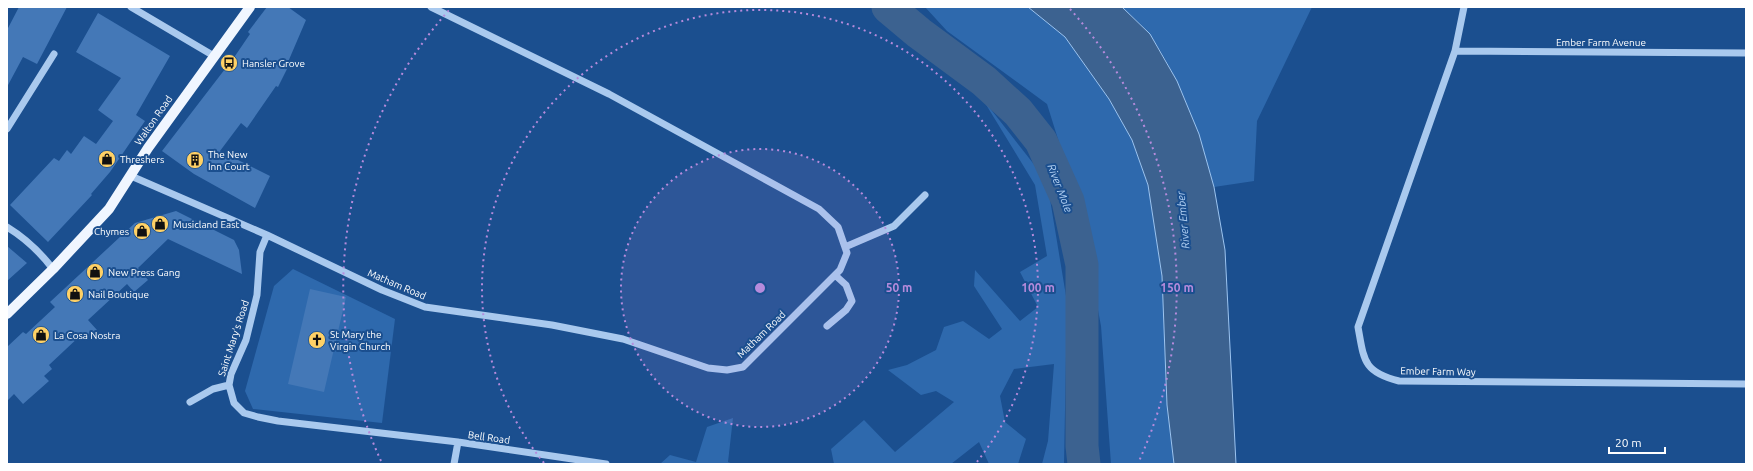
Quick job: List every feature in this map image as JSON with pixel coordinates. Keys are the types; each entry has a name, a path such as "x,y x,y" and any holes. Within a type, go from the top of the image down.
{"main road":[{"name":"Walton Road","path":"7,314 53,269 109,209 148,148 250,7"}],"street":[{"name":"Matham Road","path":"131,176 267,235 382,290 424,307 552,325 623,339 708,368 727,370 743,366 840,270 847,253 838,227 819,209 609,94 431,7"},
{"name":"Ember Farm Way","path":"1464,7 1455,52 1358,327 1364,360 1381,376 1400,381 1746,384"},
{"path":"136,8 214,56"},
{"name":"Ember Farm Avenue","path":"1455,52 1746,53"},
{"path":"7,129 54,54"},
{"path":"845,248 894,226 925,195"},
{"path":"7,227 20,235 42,255 53,269"},
{"name":"Saint Mary's Road","path":"267,235 260,252 257,295 246,340 231,374 229,386 234,403 250,416 369,432"},
{"path":"827,326 846,310 852,301 846,285 835,275"},
{"path":"190,402 213,389 229,386"},
{"name":"Bell Road","path":"369,432 458,442 606,464"},
{"path":"454,464 458,442"}],"shaded area":[{"path":"925,7 1028,7 1065,37 1109,99 1132,140 1148,185 1162,276 1167,405 1174,464 1111,464 1101,326 1078,203 1047,104 947,31"},
{"path":"1122,7 1312,7 1257,121 1254,181 1214,187 1196,128 1171,71 1147,31"},
{"path":"982,98 1047,181 1067,302 1064,464 1042,464 1048,441 1054,364 1014,369 1000,396 1005,422 1026,439 1018,464 989,464 979,442 951,464 834,464 831,449 864,420 895,452 954,402 936,391 921,395 888,370 907,365 936,350 944,327 963,321 989,339 1002,329 974,286 975,270 1020,321 1038,307 1020,272 1047,256 1035,185"},
{"path":"293,269 395,319 382,423 253,409 245,391 274,286"},
{"path":"733,418 728,462 733,464 660,464 670,455 696,462 707,427"}],"water":[{"name":"River Ember","path":"1028,7 1122,7 1150,34 1177,81 1199,134 1214,187 1225,250 1236,464 1174,464 1167,405 1162,276 1148,185 1132,140 1109,99 1065,37"}],"building":[{"path":"19,7 67,7 37,64 23,57 7,87 7,30"},
{"path":"267,7 288,7 306,20 288,62 290,63 278,87 276,86 247,128 241,123 220,151 270,176 255,208 194,174 162,151 235,56 250,34 248,32"},
{"path":"98,13 170,56 136,115 145,121 110,172 91,194 92,195 48,242 10,205 54,158 59,161 67,150 71,154 84,136 96,144 113,121 98,110 121,78 76,52"},
{"path":"176,211 234,240 239,250 242,274 168,239 138,268 148,280 134,292 127,284 88,320 97,330 86,340 81,335 49,365 52,369 44,376 49,381 23,404 14,394 7,401 7,347 23,332 26,334 55,307 50,302 135,223"},
{"path":"7,246 27,263 7,281"},
{"name":"St Mary the Virgin Church","path":"310,289 346,297 324,392 288,384"}],"waterway":[{"name":"River Mole","path":"888,7 919,33 984,81 1018,112 1041,141 1068,201 1082,265 1082,446 1084,464"}],"place":[{"name":"Hansler Grove","path":"229,63"},
{"name":"Threshers","path":"107,159"},
{"name":"The New Inn Court","path":"195,160"},
{"name":"Musicland East","path":"160,224"},
{"name":"Chymes","path":"142,231"},
{"name":"New Press Gang","path":"95,272"},
{"name":"Nail Boutique","path":"75,294"},
{"name":"La Cosa Nostra","path":"41,335"},
{"name":"St Mary the Virgin Church","path":"317,340"}]}
